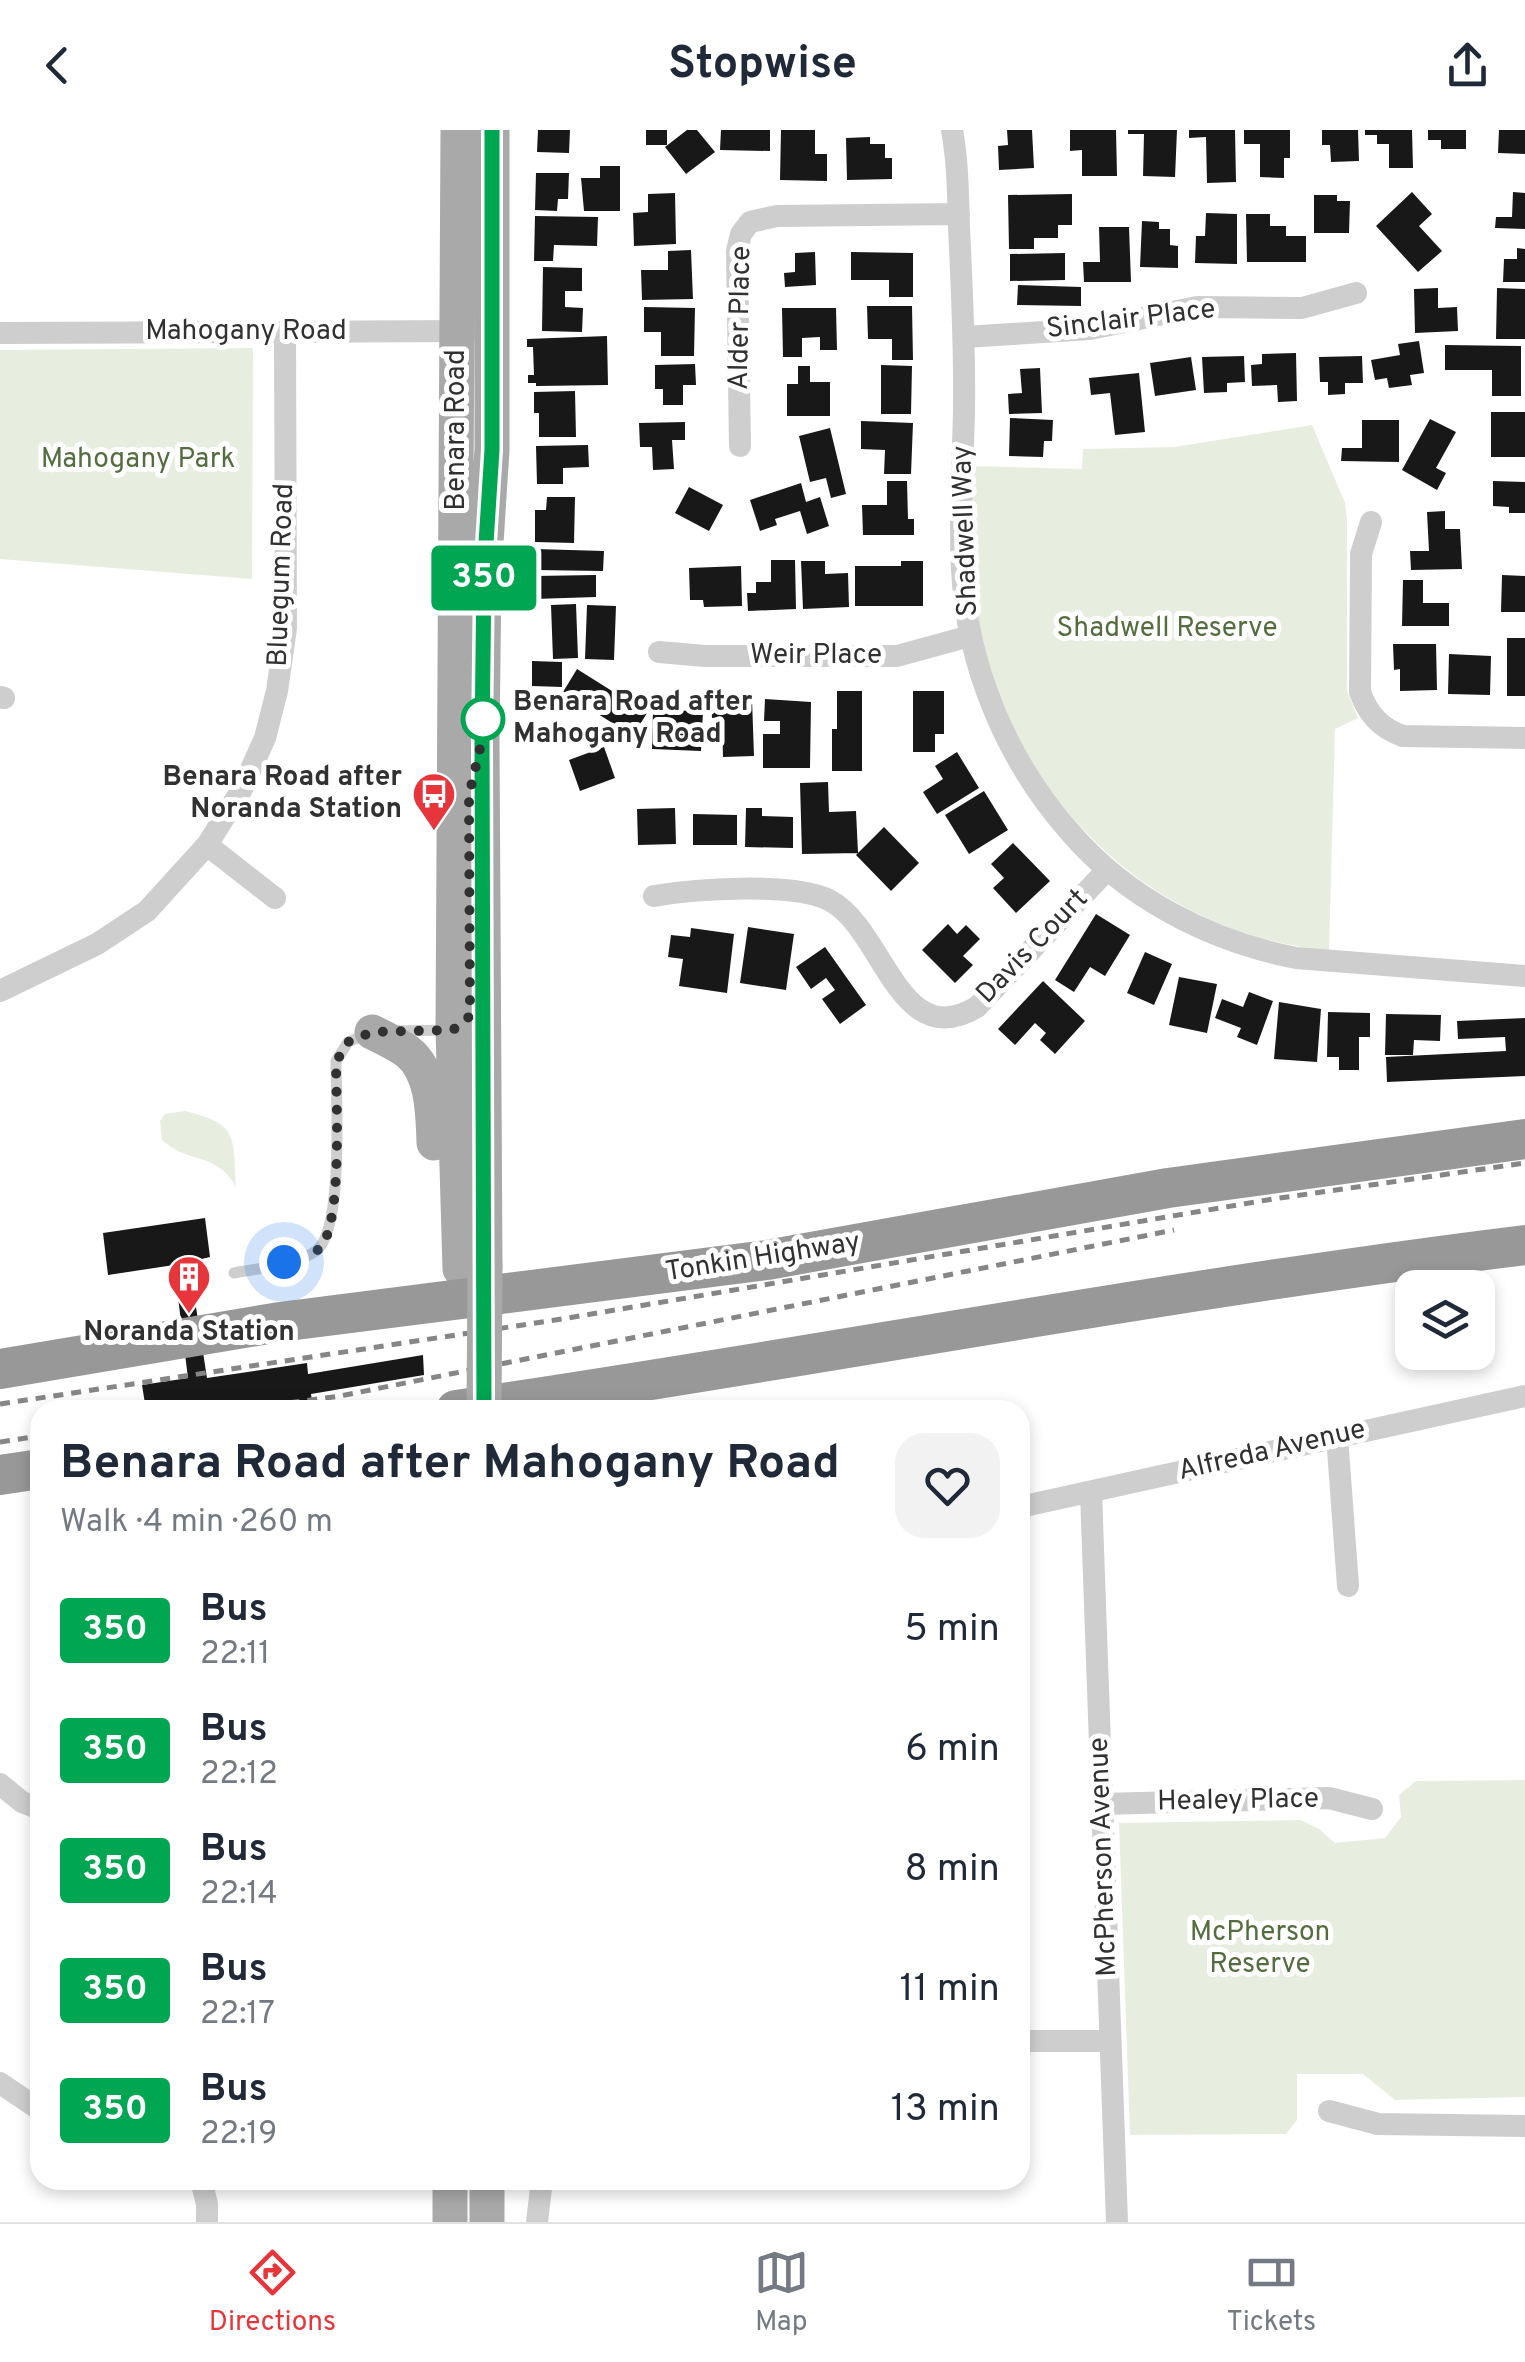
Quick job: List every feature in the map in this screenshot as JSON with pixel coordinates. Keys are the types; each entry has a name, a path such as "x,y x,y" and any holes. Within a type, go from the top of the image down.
{"highway":[{"name":"Tonkin Highway","path":"0,1369 280,1322 766,1260 1168,1188 1525,1139"},
{"path":"527,1400 679,1378 884,1341 1525,1245"},
{"path":"0,1475 30,1470"}],"main road":[{"name":"Benara Road","path":"458,130 475,331 492,450 484,574 482,740 458,1193 473,1268 459,1400"},
{"name":"Benara Road","path":"483,1400 473,1268 455,682 475,331 492,130"},
{"path":"455,682 465,691 472,616 484,574"},
{"path":"372,1032 411,1054 426,1080 434,1148 458,1193"},
{"path":"450,2190 450,2222"},
{"path":"487,2190 487,2222"}],"street":[{"name":"Shadwell Way","path":"952,130 958,160 965,337 962,567 970,636 990,699 1017,759 1046,804 1107,870 1167,911 1214,934 1266,952 1330,962 1525,976"},
{"name":"Alder Place","path":"740,446 738,251 741,234 750,222 778,216 959,214"},
{"name":"Sinclair Place","path":"965,337 1090,329 1197,306 1302,308 1356,294"},
{"name":"Mahogany Road","path":"0,333 475,331"},
{"name":"Bluegum Road","path":"0,990 97,944 147,911 207,846 242,790 264,738 278,690 286,628 285,332"},
{"path":"1371,522 1361,554 1360,692 1366,708 1388,731 1403,736 1525,738"},
{"name":"Weir Place","path":"660,652 704,656 897,656 970,636"},
{"path":"207,846 275,898"},
{"name":"Davis Court","path":"654,896 686,890 765,890 824,897 850,914 913,1007 942,1018 960,1017 977,1006 1107,870"},
{"name":"Alfreda Avenue","path":"1030,1505 1525,1396"},
{"path":"1337,1436 1348,1586"},
{"name":"McPherson Avenue","path":"1091,1492 1108,2041 1118,2222"},
{"path":"0,1784 30,1805"},
{"name":"Healey Place","path":"1103,1804 1329,1798 1372,1809"},
{"path":"1030,2040 1108,2041"},
{"path":"0,2082 30,2103"},
{"path":"1329,2111 1378,2124 1525,2126"},
{"path":"203,2190 207,2222"},
{"path":"536,2222 541,2190"}],"lane":[{"path":"234,1273 307,1256 320,1248 329,1234 335,1186 336,1062 348,1042 372,1032 468,1030"}],"green space":[{"name":"Mahogany Park","path":"253,348 252,579 0,559 0,350"},
{"name":"Shadwell Reserve","path":"1312,425 1345,503 1347,691 1358,718 1335,729 1329,951 1265,939 1205,917 1151,887 1103,849 1061,804 1027,753 999,695 980,633 971,550 971,466 1082,469 1083,449 1174,447"},
{"path":"185,1111 215,1121 230,1135 236,1187 220,1168 182,1153 162,1140 160,1121 165,1114"},
{"name":"McPherson Reserve","path":"1525,1780 1525,2097 1395,2100 1363,2074 1297,2074 1297,2120 1286,2134 1130,2135 1119,1823 1301,1820 1335,1843 1385,1838 1401,1817 1399,1795 1416,1781"}],"building":[{"path":"538,130 570,130 569,153 537,152"},
{"path":"646,130 667,130 667,145 646,145"},
{"path":"687,130 697,130 715,152 686,174 665,147"},
{"path":"721,130 770,130 770,151 720,150"},
{"path":"781,130 815,130 815,154 827,154 827,181 780,180"},
{"path":"1007,130 1032,130 1034,168 999,170 998,146 1008,145"},
{"path":"1070,130 1116,130 1117,176 1082,176 1082,150 1070,151"},
{"path":"1128,130 1177,130 1175,177 1143,176 1144,134 1128,134"},
{"path":"1189,130 1235,130 1236,182 1207,183 1206,137 1189,138"},
{"path":"1244,130 1290,130 1290,158 1284,158 1284,178 1260,177 1260,144 1244,144"},
{"path":"1322,130 1358,130 1359,161 1331,162 1330,145 1322,145"},
{"path":"1365,130 1412,130 1413,168 1389,168 1389,144 1377,144 1377,135 1365,135"},
{"path":"1428,130 1466,130 1466,149 1441,149 1441,140 1428,140"},
{"path":"1499,130 1525,130 1525,154 1498,153"},
{"path":"870,137 870,144 885,144 885,158 892,158 892,179 847,180 846,138"},
{"path":"600,166 620,166 620,211 584,211 581,178 600,178"},
{"path":"536,173 569,173 568,199 558,199 557,211 535,210"},
{"path":"1412,192 1432,214 1419,226 1442,251 1418,272 1376,226"},
{"path":"1513,192 1525,193 1525,229 1495,228 1496,217 1512,217"},
{"path":"675,193 676,244 634,246 633,213 648,212 648,194"},
{"path":"1072,194 1072,225 1058,225 1058,238 1034,238 1034,249 1009,249 1008,195"},
{"path":"1314,195 1337,195 1337,201 1350,201 1349,233 1314,233"},
{"path":"1206,213 1237,214 1237,264 1195,263 1196,236 1205,236"},
{"path":"1246,214 1270,214 1270,226 1286,226 1286,236 1306,236 1306,262 1247,262"},
{"path":"535,216 598,217 597,246 554,245 553,261 534,261"},
{"path":"1142,221 1159,222 1159,229 1170,229 1170,245 1178,246 1178,268 1140,267"},
{"path":"1099,227 1129,227 1131,282 1084,282 1083,262 1100,262"},
{"path":"1517,248 1525,249 1525,282 1503,282 1504,259 1517,259"},
{"path":"691,250 693,299 642,300 641,270 668,270 668,251"},
{"path":"815,252 816,285 785,287 784,273 795,272 795,253"},
{"path":"851,252 913,253 913,297 889,297 889,280 851,280"},
{"path":"1065,253 1065,280 1010,281 1010,254"},
{"path":"543,267 582,268 582,291 565,291 565,307 583,308 582,332 542,331"},
{"path":"1018,285 1081,287 1081,306 1017,305"},
{"path":"1438,288 1438,308 1457,307 1458,331 1415,333 1414,289"},
{"path":"1497,288 1525,289 1525,339 1496,339"},
{"path":"867,306 912,306 913,360 892,360 892,339 868,339"},
{"path":"644,307 695,308 694,356 661,356 661,332 644,332"},
{"path":"782,308 836,308 837,350 820,350 820,337 802,338 802,357 783,357"},
{"path":"607,336 608,385 528,383 528,375 534,375 533,347 527,347 527,339"},
{"path":"1419,341 1424,373 1410,375 1412,385 1389,388 1387,378 1375,380 1371,360 1400,355 1398,344"},
{"path":"1445,345 1521,346 1521,396 1492,396 1492,370 1445,370"},
{"path":"1296,353 1297,401 1278,402 1277,385 1252,386 1251,365 1262,364 1262,354"},
{"path":"1244,356 1245,382 1227,383 1227,392 1204,393 1202,357"},
{"path":"1362,356 1363,383 1345,383 1345,394 1328,395 1328,382 1320,382 1319,357"},
{"path":"1191,357 1196,390 1155,396 1150,363"},
{"path":"695,364 696,385 683,385 683,405 663,405 663,389 655,389 655,365"},
{"path":"881,365 912,366 911,414 881,414"},
{"path":"798,366 810,366 810,382 830,382 830,416 787,416 787,384 798,384"},
{"path":"1040,368 1042,413 1009,414 1008,394 1022,393 1020,369"},
{"path":"1139,373 1145,432 1115,435 1110,393 1091,395 1089,378"},
{"path":"575,391 576,437 539,437 534,392"},
{"path":"1491,412 1525,412 1525,457 1491,457"},
{"path":"1010,418 1053,420 1052,441 1044,441 1043,457 1009,456"},
{"path":"1430,419 1456,432 1436,468 1446,473 1437,490 1402,470"},
{"path":"1362,420 1399,420 1399,462 1341,461 1342,448 1362,448"},
{"path":"861,421 913,423 911,474 884,474 885,450 861,449"},
{"path":"685,422 685,440 672,440 674,469 653,470 652,447 640,447 639,423"},
{"path":"830,428 846,494 831,498 826,478 810,482 799,436"},
{"path":"588,445 589,467 563,468 563,484 537,484 536,446"},
{"path":"887,481 907,481 908,519 914,519 914,535 863,535 862,505 887,505"},
{"path":"1493,481 1525,482 1525,513 1509,513 1509,507 1493,506"},
{"path":"801,483 806,502 820,497 829,526 807,534 800,511 775,519 777,525 760,531 750,500"},
{"path":"689,487 723,505 709,531 675,513"},
{"path":"547,497 575,497 574,543 535,542 535,510 546,510"},
{"path":"1445,511 1445,529 1460,529 1462,569 1411,570 1410,551 1429,551 1427,512"},
{"path":"535,549 604,551 603,571 534,570"},
{"path":"771,560 795,560 796,609 748,611 747,593 756,593 756,582 771,582"},
{"path":"801,561 825,561 825,574 848,573 849,607 803,609"},
{"path":"901,561 923,561 923,606 855,606 855,566 901,566"},
{"path":"741,566 742,606 704,607 703,600 690,600 689,568"},
{"path":"596,575 596,597 534,599 534,576"},
{"path":"1502,575 1525,576 1525,612 1501,612"},
{"path":"1403,580 1423,580 1423,603 1449,603 1449,626 1402,626"},
{"path":"576,604 578,658 553,659 551,605"},
{"path":"587,605 616,606 614,660 585,659"},
{"path":"1507,638 1525,638 1525,696 1507,696"},
{"path":"1393,644 1436,644 1437,690 1400,691 1400,669 1394,670"},
{"path":"1449,654 1491,656 1490,695 1448,694"},
{"path":"532,661 562,662 562,687 532,686"},
{"path":"577,669 647,713 633,736 563,692"},
{"path":"837,691 862,691 862,771 832,771"},
{"path":"913,691 944,691 944,734 935,734 935,752 913,752"},
{"path":"752,699 754,756 723,757 722,717 712,718 711,701"},
{"path":"765,699 811,702 810,768 763,768 763,734 780,734 780,721 764,721"},
{"path":"653,710 703,711 701,751 652,749"},
{"path":"604,747 615,778 580,791 569,760"},
{"path":"957,752 979,788 937,814 923,792 943,779 935,766"},
{"path":"828,782 829,812 856,811 858,853 802,854 800,783"},
{"path":"984,791 1008,830 969,854 945,815"},
{"path":"675,808 676,844 638,845 637,809"},
{"path":"746,808 762,808 762,816 793,817 793,848 745,847"},
{"path":"693,814 737,815 737,845 693,845"},
{"path":"884,827 919,863 891,891 856,855"},
{"path":"1013,843 1050,881 1016,913 993,888 1004,878 991,864"},
{"path":"1096,914 1130,935 1105,976 1090,967 1074,992 1055,980"},
{"path":"948,924 957,934 966,925 980,939 963,956 973,965 955,983 922,950"},
{"path":"748,927 794,934 786,990 740,983"},
{"path":"691,928 734,934 727,993 679,986 683,959 668,957 671,935 690,937"},
{"path":"825,947 866,1005 840,1024 822,999 835,990 826,978 811,989 796,967"},
{"path":"1145,952 1172,964 1154,1005 1127,993"},
{"path":"1179,977 1217,984 1207,1033 1169,1025"},
{"path":"1043,981 1085,1021 1055,1054 1040,1040 1046,1033 1035,1023 1015,1045 998,1029"},
{"path":"1249,992 1273,1001 1257,1045 1237,1037 1241,1028 1215,1018 1222,999 1243,1007"},
{"path":"1279,1002 1321,1009 1317,1062 1274,1059"},
{"path":"1328,1012 1370,1013 1370,1037 1359,1037 1359,1070 1339,1070 1339,1057 1327,1057"},
{"path":"1386,1014 1441,1015 1440,1041 1414,1040 1413,1055 1385,1055"},
{"path":"1525,1018 1525,1076 1387,1082 1386,1057 1506,1051 1505,1037 1458,1039 1457,1021"},
{"name":"Noranda Station","path":"205,1218 210,1257 189,1262 207,1378 307,1363 308,1374 423,1355 424,1375 311,1394 312,1400 144,1400 142,1385 188,1378 174,1265 108,1275 103,1233"}],"railway":[{"path":"0,1404 562,1319 1273,1199 1525,1163"},
{"path":"310,1400 1174,1230"},
{"path":"0,1442 30,1438"}],"bus line":[{"name":"350","path":"484,1400 482,740 484,574 492,450 492,130"}],"place":[{"name":"Benara Road after Mahogany Road","path":"483,719"},
{"name":"Benara Road after Noranda Station","path":"434,832"},
{"name":"Noranda Station","path":"189,1315"}],"route":[{"path":"284,1262 320,1248 329,1234 334,1204 336,1062 348,1042 372,1032 453,1030 470,1016 469,795 482,740 483,707 483,719"}]}
